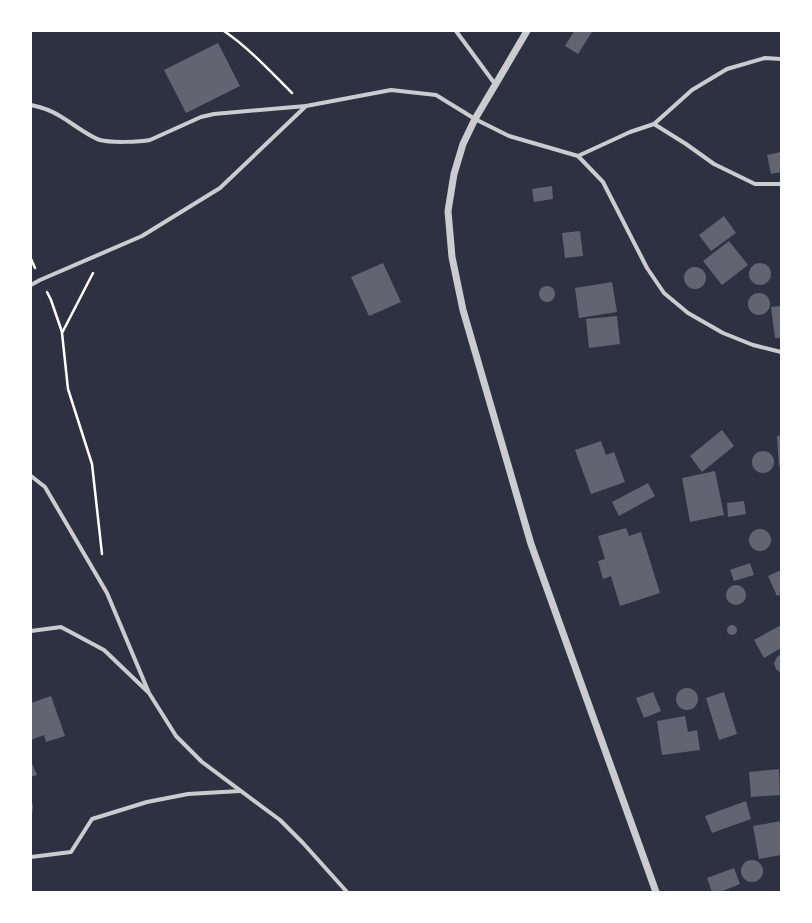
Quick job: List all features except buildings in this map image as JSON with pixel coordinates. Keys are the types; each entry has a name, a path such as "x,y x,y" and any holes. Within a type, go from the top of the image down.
{"street":[{"path":"456,31 495,84"},
{"path":"527,31 475,119 463,144 454,174 448,211 452,256 463,310 531,544 656,892"},
{"path":"578,156 630,132 654,124 692,90 727,69 766,58 781,59"},
{"path":"31,105 58,114 92,137 108,142 150,140 201,117 214,114 306,106 392,90 436,94 475,119 509,136 578,156 603,182 647,268 664,293 688,313 723,333 753,345 781,352"},
{"path":"31,285 142,236 220,188 306,106"},
{"path":"654,124 714,164 755,184 781,184"},
{"path":"31,476 45,487 107,593 149,693 176,736 202,762 280,820 347,892"},
{"path":"31,631 61,627 98,646 149,693"},
{"path":"31,857 71,852 92,819 147,802 188,794 240,791"}],"path":[{"path":"224,31 248,50 306,106"},
{"path":"62,333 103,253"},
{"path":"31,260 51,300 62,333 68,389 92,464 102,555"}]}
